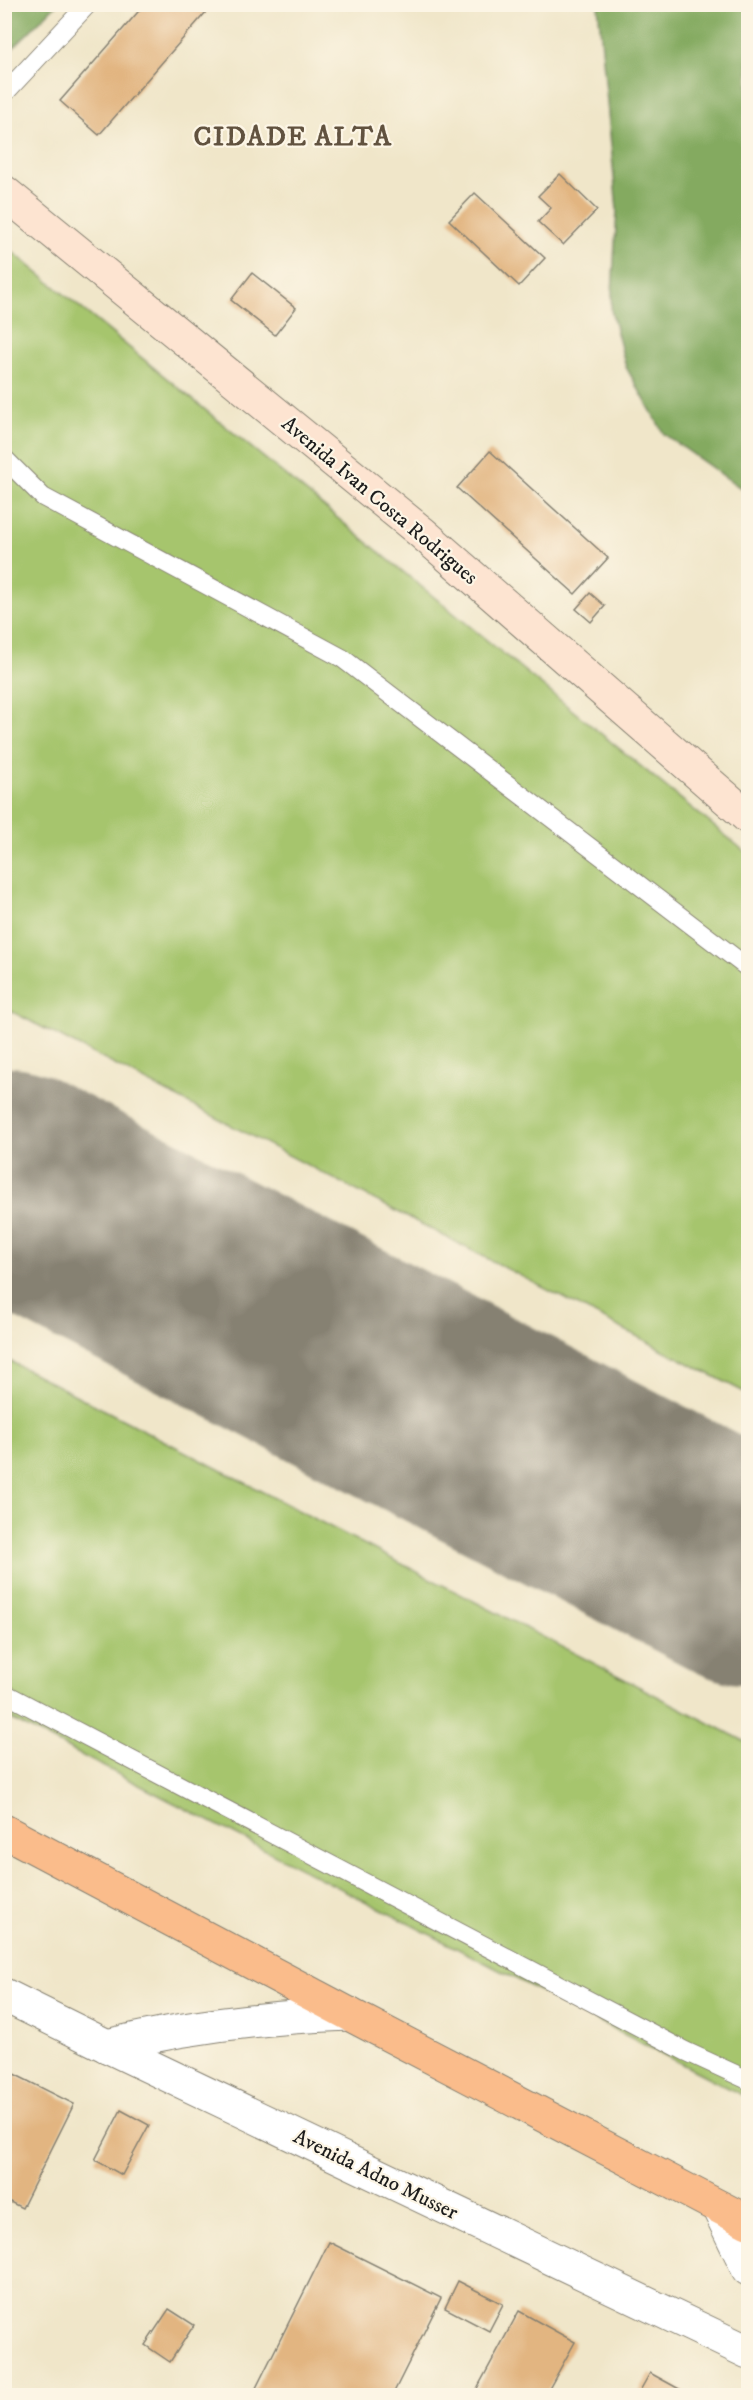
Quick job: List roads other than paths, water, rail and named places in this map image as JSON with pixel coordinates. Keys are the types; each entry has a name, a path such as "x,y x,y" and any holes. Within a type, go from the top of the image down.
{"main road":[{"name":"Avenida Ivan Costa Rodrigues","path":"4,192 421,532 748,817"},
{"path":"4,1831 348,2014 748,2222"}],"street":[{"name":"Avenida Adno Musser","path":"4,1995 748,2352"},
{"path":"107,2046 166,2032 227,2023 277,2017 348,2014"},
{"path":"718,2207 748,2269"}],"lane":[{"path":"4,94 88,4"},
{"path":"4,458 43,497 342,657 748,968"},
{"path":"4,1693 685,2050 748,2080"}],"district":[{"name":"CIDADE ALTA","path":"293,136"}]}
